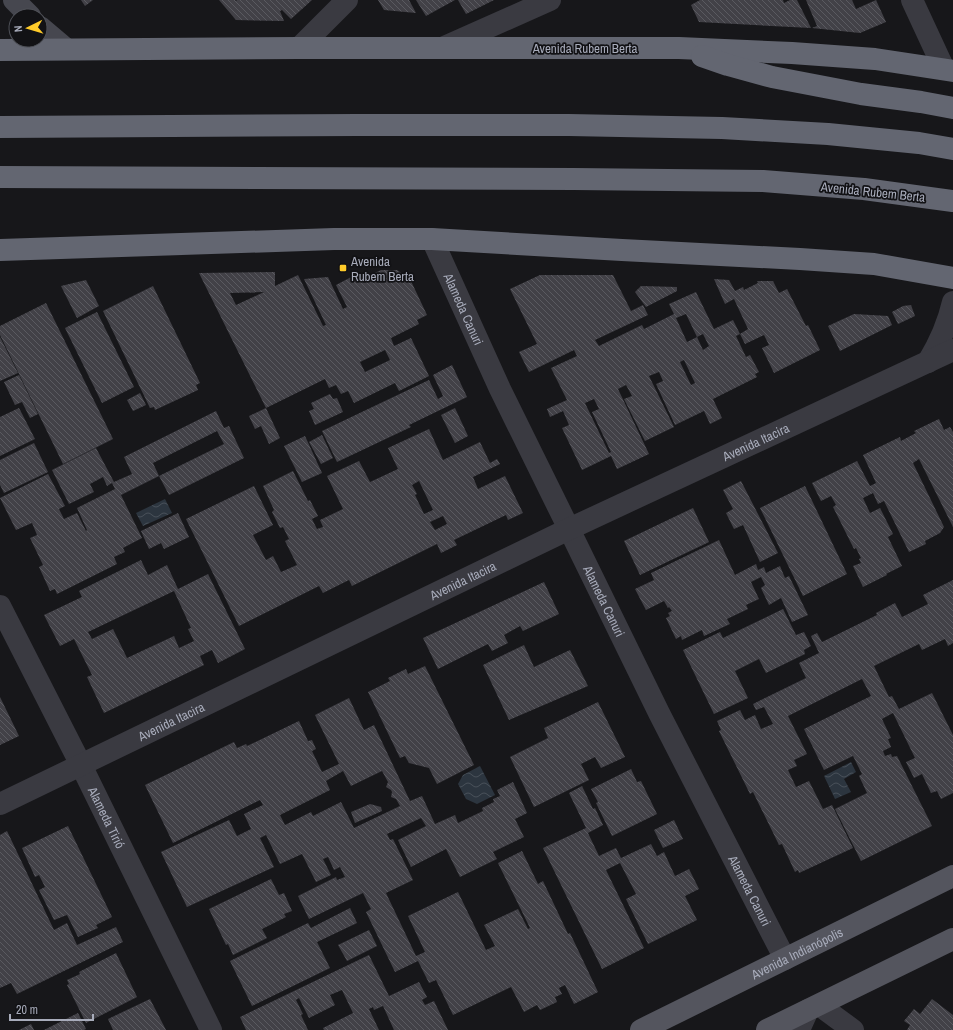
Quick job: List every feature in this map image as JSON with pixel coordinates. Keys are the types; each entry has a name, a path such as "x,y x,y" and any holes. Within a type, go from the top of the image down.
{"highway":[{"name":"Avenida Rubem Berta","path":"0,50 679,48 875,59 948,70"},
{"path":"679,48 728,65 772,77 862,94 953,108"},
{"path":"0,127 514,125 722,128 828,134 919,143 953,149"},
{"name":"Avenida Rubem Berta","path":"0,178 574,179 763,181 864,189 953,201"},
{"path":"0,250 334,239 432,239 874,264 953,278"},
{"path":"0,244 35,248"}],"main road":[{"name":"Avenida Indianópolis","path":"641,1030 953,876"},
{"path":"767,1030 953,939"}],"street":[{"path":"14,0 22,8"},
{"path":"299,48 347,0"},
{"path":"442,48 550,0"},
{"path":"912,0 948,70"},
{"path":"48,34 66,49"},
{"name":"Alameda Canuri","path":"432,239 500,389 659,713 785,959"},
{"path":"928,362 941,340 947,326 953,302"},
{"name":"Avenida Itacira","path":"0,804 569,529 953,350"},
{"name":"Alameda Tirió","path":"0,606 81,765 211,1030"},
{"path":"798,1030 814,1008 853,1030"}],"water":[{"path":"165,499 172,513 143,526 136,513"},
{"path":"851,762 856,772 844,779 851,792 835,799 824,776"},
{"path":"480,766 495,795 477,804 466,799 458,784 463,775"}],"building":[{"path":"81,0 93,0 85,6"},
{"path":"219,0 312,0 291,19 282,10 280,11 283,21 236,20"},
{"path":"378,0 409,0 416,13 384,10"},
{"path":"416,0 455,0 426,16"},
{"path":"458,0 494,0 466,14"},
{"path":"700,0 783,0 784,3 790,0 797,0 811,28 699,22 691,5"},
{"path":"806,0 852,0 856,9 876,0 886,22 860,33 812,28 817,26"},
{"path":"381,270 397,270 410,279 427,315 417,320 419,324 391,338 394,346 411,338 429,376 399,391 395,383 354,403 348,391 341,394 336,385 329,388 325,379 266,408 199,273 275,272 275,286 298,275 323,326 326,325 304,279 328,277 343,309 347,307 336,285 355,275 358,281","holes":["264,292 236,305 230,293","385,350 390,360 365,372 360,362"]},
{"path":"540,275 613,275 631,311 643,305 648,315 595,340 599,346 642,325 644,329 674,314 669,304 696,292 714,329 733,320 740,334 736,336 746,357 750,355 759,372 755,374 757,377 713,399 722,418 710,424 704,411 675,425 656,384 663,381 659,372 649,376 674,427 645,441 624,399 632,396 626,385 618,389 649,454 617,469 611,456 582,470 562,428 569,425 563,411 550,417 547,409 567,400 551,368 577,356 574,350 529,372 519,352 537,344 510,289","holes":["686,314 697,337 687,342 676,318","703,334 709,346 703,350 697,337","684,360 695,383 691,385 680,362","594,399 599,409 592,412 611,452 609,453 585,403"]},
{"path":"714,279 729,280 735,291 743,287 744,290 758,283 757,281 773,281 779,293 787,289 806,326 808,325 820,350 774,373 762,348 769,345 764,335 745,344 740,334 748,329 734,299 725,304"},
{"path":"86,280 99,306 77,318 61,286"},
{"path":"153,286 200,383 196,385 198,390 155,410 154,407 150,408 103,311"},
{"path":"641,286 677,287 677,291 646,307 635,292"},
{"path":"46,303 113,439 63,464 0,335 0,326"},
{"path":"911,305 915,316 898,324 892,312 903,306"},
{"path":"97,312 134,387 102,403 65,328"},
{"path":"854,314 888,316 892,325 840,351 828,326"},
{"path":"0,337 18,373 0,381"},
{"path":"452,365 467,397 409,425 411,427 337,462 322,431 429,380 438,399 443,396 433,375"},
{"path":"19,375 38,414 30,418 22,402 15,405 4,382"},
{"path":"140,393 146,405 133,411 127,400"},
{"path":"330,394 333,399 337,398 343,412 315,425 309,411 314,409 311,403"},
{"path":"19,408 35,439 0,456 0,417"},
{"path":"266,408 280,438 269,444 261,426 255,429 249,416"},
{"path":"455,408 468,436 455,443 441,415"},
{"path":"216,411 224,428 229,426 244,458 169,495 159,476 121,495 142,538 123,548 125,552 114,557 117,564 57,594 55,589 50,591 39,567 43,565 30,538 37,535 32,523 16,530 0,498 48,474 65,506 59,509 64,519 77,513 86,531 87,530 77,508 115,489 112,483 107,486 103,477 90,484 94,492 69,504 52,470 96,448 114,482 132,474 124,457","holes":["217,431 224,444 159,476 153,463"]},
{"path":"939,419 944,430 950,427 953,432 953,527 919,459 913,463 944,527 940,533 925,541 926,544 909,552 884,501 878,504 873,493 863,498 870,513 880,508 893,534 888,537 902,566 863,587 853,566 861,563 859,559 861,558 856,548 854,549 833,507 836,505 831,496 821,501 812,483 857,461 870,486 876,483 863,455 900,437 901,441 916,433 914,431"},
{"path":"429,429 443,460 480,442 490,463 497,459 500,464 473,477 478,489 505,476 523,513 508,520 506,515 454,540 457,545 441,553 437,544 352,586 349,580 323,593 319,586 239,626 186,519 254,486 273,525 253,535 266,560 273,556 281,572 297,565 285,541 289,539 283,527 280,528 272,512 274,510 263,486 293,471 308,501 310,500 318,516 312,519 317,529 323,527 320,520 343,509 327,476 359,461 370,482 398,469 388,448","holes":["419,481 433,510 424,514 412,485","443,516 447,524 435,530 430,522"]},
{"path":"322,435 333,458 321,464 309,442"},
{"path":"305,436 322,473 302,482 284,446"},
{"path":"34,443 48,472 4,493 0,485 0,460"},
{"path":"741,481 778,553 760,562 743,525 734,529 726,513 733,509 723,490"},
{"path":"805,486 847,574 803,596 760,508"},
{"path":"693,508 709,542 640,575 624,541"},
{"path":"178,513 189,537 164,549 161,543 149,549 141,531"},
{"path":"719,540 735,575 756,564 758,570 764,567 766,573 780,566 785,578 789,576 808,615 792,622 781,598 769,605 761,588 765,585 761,577 751,582 759,599 746,605 748,609 727,619 730,624 704,636 702,630 682,640 681,636 676,639 666,618 670,616 668,613 672,611 669,607 668,608 664,601 646,610 635,589 654,580 651,573"},
{"path":"141,560 148,575 167,565 178,589 208,574 245,649 218,663 212,650 200,656 204,665 104,713 87,677 92,675 74,639 60,646 44,615 82,597 79,591","holes":["174,591 191,628 188,629 194,641 179,648 174,636 127,658 113,629 92,639 88,632"]},
{"path":"953,580 953,643 948,646 945,639 922,650 919,644 874,666 889,697 892,696 899,709 932,693 953,735 953,793 941,799 937,791 931,793 922,774 914,778 906,762 915,758 893,713 882,719 891,738 888,739 891,747 883,751 885,756 891,754 892,757 897,756 932,826 861,861 835,809 867,793 859,776 862,774 853,756 824,770 804,729 871,696 862,679 788,716 807,754 794,760 797,766 788,770 796,787 809,781 823,809 832,805 853,848 799,873 798,870 795,872 782,844 779,845 753,792 750,794 719,731 721,730 717,721 740,710 745,720 755,715 761,729 773,724 764,707 756,710 753,704 806,678 799,663 819,653 811,636 817,633 822,642 877,615 876,613 895,603 902,617 928,604 923,595"},
{"path":"544,582 559,614 523,631 520,626 504,635 508,643 492,651 488,644 438,669 423,638"},
{"path":"783,609 796,635 804,632 811,646 804,650 805,654 766,673 759,659 735,671 748,698 714,714 683,650 720,632 723,638"},
{"path":"524,645 534,667 570,650 588,686 509,720 483,665"},
{"path":"425,666 474,765 437,784 429,768 409,763 405,756 400,758 368,692 390,681 388,678 406,669 408,674"},
{"path":"0,697 19,736 0,745"},
{"path":"349,698 364,730 374,725 410,801 422,796 435,824 455,815 458,823 483,811 482,808 494,802 493,799 500,796 497,790 513,782 527,813 515,819 524,837 493,852 497,859 460,877 446,849 411,867 398,840 426,826 421,818 387,834 390,840 393,839 413,880 386,893 416,956 425,952 408,916 458,892 486,950 495,946 484,925 518,909 528,929 530,928 498,863 522,851 538,884 543,881 598,992 574,1004 565,985 559,988 562,994 555,997 557,1002 540,1010 537,1005 524,1012 511,987 453,1015 436,980 429,983 418,961 395,972 366,912 371,909 363,893 309,919 298,896 336,877 337,880 345,877 340,867 334,870 328,857 323,859 331,875 316,882 302,854 280,864 266,835 260,838 274,867 187,907 161,852 229,820 237,836 251,829 244,814 263,805 260,800 173,843 145,785 234,742 237,748 246,744 247,746 299,721 308,741 312,740 316,749 312,751 322,772 339,764 315,715","holes":["343,771 351,786 382,771 388,782 386,787 392,792 391,797 396,799 400,806 354,828 341,802 313,816 311,812 285,825 280,815 330,790 326,781"]},
{"path":"598,702 625,757 601,768 595,757 581,764 589,780 534,807 510,757 548,738 544,728"},
{"path":"631,769 637,782 641,781 657,814 612,836 591,789"},
{"path":"582,786 593,809 595,808 603,825 588,833 599,856 616,848 621,858 651,844 657,856 664,852 675,876 689,869 699,889 685,896 697,920 648,944 626,899 636,894 620,863 606,870 644,948 602,969 543,848 586,828 569,793"},
{"path":"370,804 381,807 382,811 355,823 351,812"},
{"path":"674,820 683,839 663,848 654,830"},
{"path":"68,826 112,917 96,925 98,928 78,937 67,915 54,920 39,890 45,887 39,875 35,877 22,848"},
{"path":"7,831 54,930 67,923 77,945 116,927 123,942 17,994 11,983 0,988 0,835"},
{"path":"271,879 279,895 284,893 292,911 284,914 286,917 262,929 267,938 233,955 228,944 226,945 209,909"},
{"path":"350,908 357,923 317,942 330,968 252,1006 230,961 308,923 311,928"},
{"path":"369,930 377,946 347,961 338,945"},
{"path":"116,953 137,997 86,1023 67,985 69,984 67,980 80,974 79,972"},
{"path":"369,955 389,996 419,982 427,997 422,1000 425,1005 434,1001 448,1030 394,1030 383,1006 374,1010 373,1007 369,1009 379,1030 324,1030 323,1028 353,1013 342,990 330,995 335,1005 309,1018 299,998 296,1000 303,1014 301,1015 308,1030 246,1030 240,1017"},
{"path":"150,999 166,1030 113,1030 108,1019"},
{"path":"932,999 953,1015 953,1030 907,1030 910,1025 904,1021 914,1009 920,1014"},
{"path":"78,1013 86,1029 44,1030"},
{"path":"31,1024 34,1030 19,1030"}],"place":[{"name":"Avenida Rubem Berta","path":"343,268"}]}
